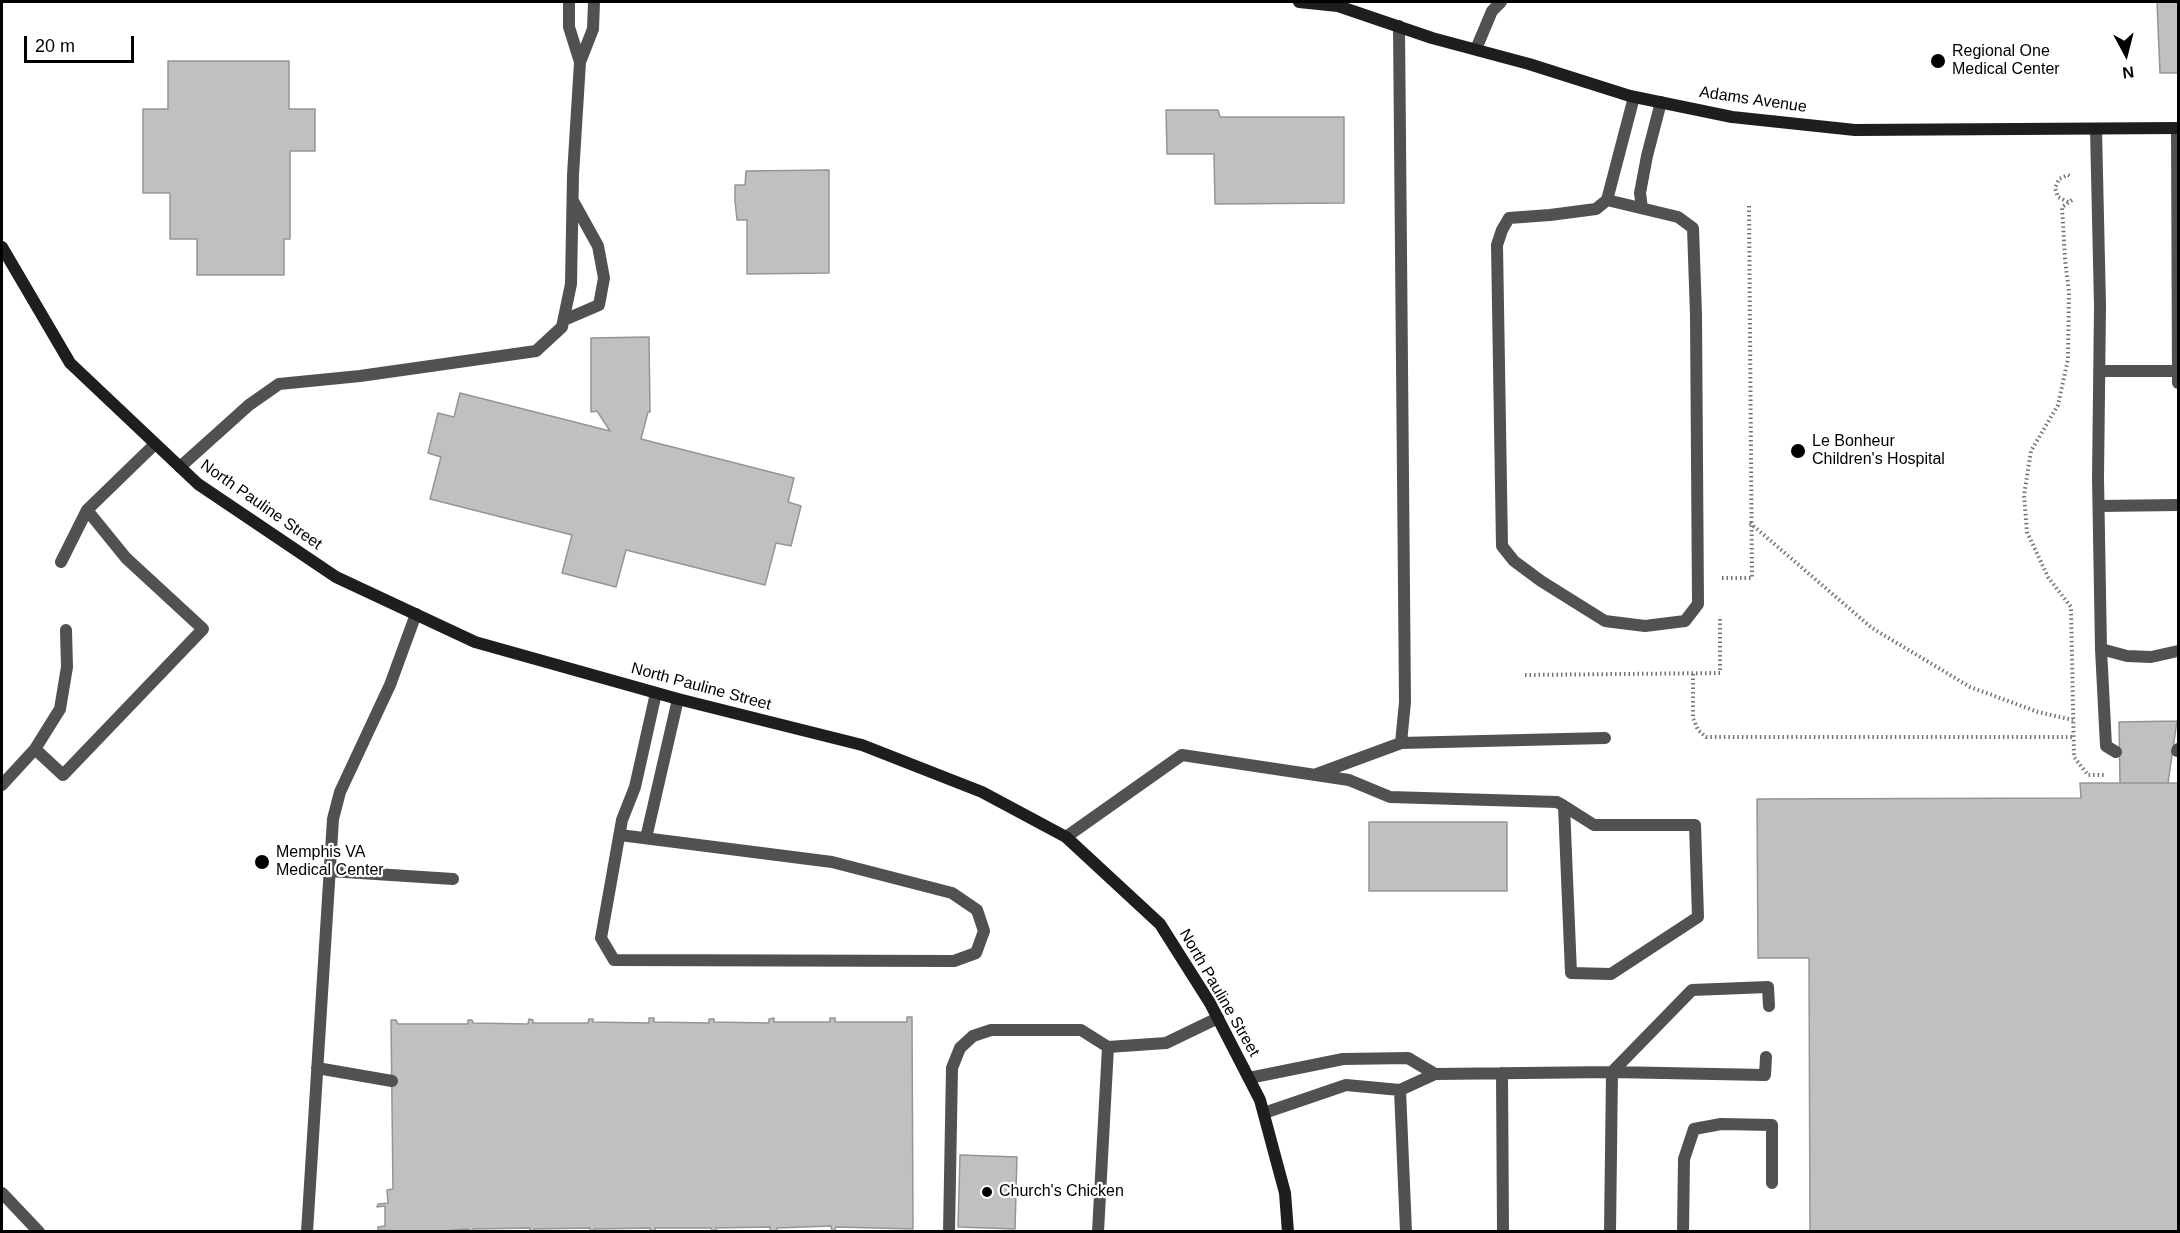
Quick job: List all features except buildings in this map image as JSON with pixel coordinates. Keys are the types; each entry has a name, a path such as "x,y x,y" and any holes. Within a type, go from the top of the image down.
{"main road":[{"name":"Adams Avenue","path":"1299,2 1335,4 1476,50 1634,97 1732,117 1855,130 2178,128"},
{"name":"North Pauline Street","path":"2,247 70,363 198,484 336,577 475,642 678,699 862,745 982,792 1066,837 1160,924 1218,1018 1260,1100 1285,1193 1288,1232"}],"lane":[{"path":"569,2 569,27 580,62"},
{"path":"180,467 249,405 279,384 360,376 536,351 562,327 571,284 580,62 593,29 594,2"},
{"path":"1476,50 1491,11 1501,2"},
{"path":"1399,26 1405,690 1401,743"},
{"path":"1606,200 1678,217 1693,228 1696,315 1698,604 1685,621 1645,626 1605,621 1541,581 1514,561 1502,546 1497,245 1509,218 1596,209 1606,200 1634,97"},
{"path":"1642,208 1640,193 1661,102"},
{"path":"2178,128 2178,383"},
{"path":"2096,129 2100,306 2101,649 2106,746 2116,752"},
{"path":"564,320 599,305 604,278 598,246 573,200"},
{"path":"2099,371 2178,371"},
{"path":"61,562 87,510 155,444"},
{"path":"2099,506 2178,506"},
{"path":"35,749 63,775 203,630 126,558 87,510"},
{"path":"307,1232 333,819 340,792 390,685 416,614"},
{"path":"2,785 35,749 60,709 67,667 66,630"},
{"path":"2101,649 2127,657 2151,657 2178,651"},
{"path":"620,836 832,862 952,892 977,910 984,931 976,953 954,961 614,960 601,938 622,820 635,787 656,693"},
{"path":"646,838 678,699"},
{"path":"1316,775 1401,743 1605,738"},
{"path":"1066,837 1182,755 1349,780 1390,797 1557,802 1564,806 1594,825 1695,825 1698,916 1611,974 1571,973 1564,806"},
{"path":"328,871 453,879"},
{"path":"1610,1232 1612,1072 1692,990 1768,987 1769,1006"},
{"path":"949,1232 952,1068 960,1048 973,1036 991,1030 1081,1030 1108,1047 1166,1043 1218,1018"},
{"path":"1098,1232 1108,1047"},
{"path":"1263,1113 1346,1085 1400,1090 1435,1074 1612,1072 1765,1075 1766,1057"},
{"path":"1249,1078 1343,1059 1408,1058 1435,1074"},
{"path":"317,1068 392,1081"},
{"path":"1502,1073 1503,1232"},
{"path":"1400,1090 1406,1232"},
{"path":"1683,1232 1684,1159 1694,1128 1721,1124 1772,1125 1772,1183"},
{"path":"2,1193 39,1232"}],"path":[{"path":"2068,202 2058,197 2055,188 2059,179 2068,175 2078,180"},
{"path":"2076,197 2062,207 2064,259 2069,292 2068,359 2058,405 2031,451 2024,495 2027,532 2048,577 2071,607 2074,757 2088,774 2109,775"},
{"path":"1750,523 1872,628 1970,687 2038,712 2073,720"},
{"path":"1693,674 1693,718 1698,730 1706,737 2074,737"}],"place":[{"name":"Regional One Medical Center","path":"1938,61"},
{"name":"Le Bonheur Children's Hospital","path":"1798,451"},
{"name":"Memphis VA Medical Center","path":"262,862"},
{"name":"Church's Chicken","path":"987,1192"}]}
